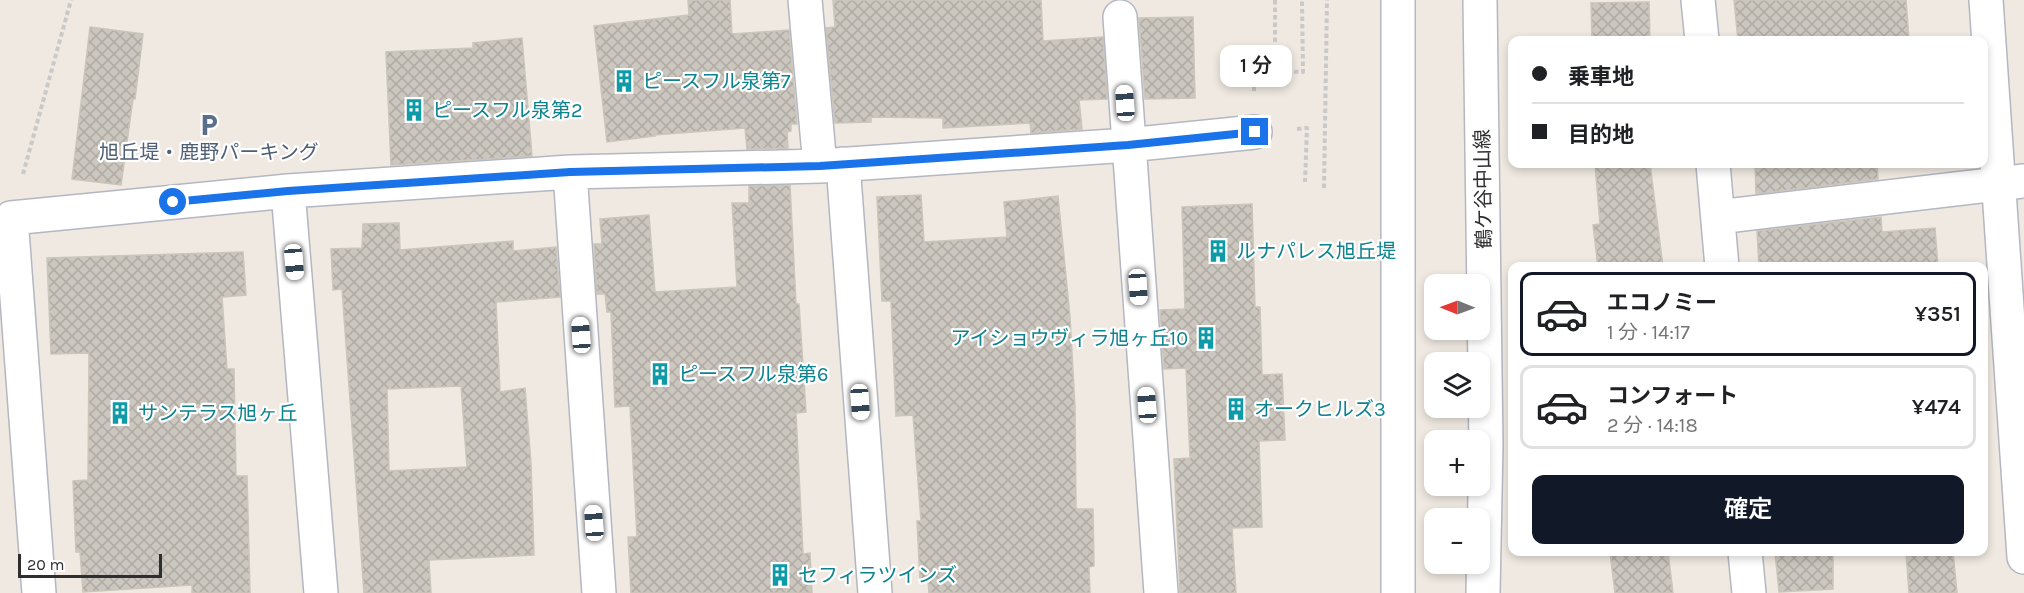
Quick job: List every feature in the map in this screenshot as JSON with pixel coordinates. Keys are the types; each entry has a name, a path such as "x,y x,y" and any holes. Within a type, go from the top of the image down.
{"street":[{"path":"805,0 832,165 875,593"},
{"path":"1398,0 1398,593"},
{"name":"鶴ケ谷中山線","path":"1480,0 1486,446 1483,593"},
{"path":"1698,0 1702,36"},
{"path":"1986,0 2011,183 2024,557"},
{"path":"1120,17 1161,593"},
{"path":"39,593 11,218 288,191 570,172 832,165 1128,145 1255,117"},
{"path":"1713,168 1722,262"},
{"path":"570,172 599,593"},
{"path":"1718,218 2011,183"},
{"path":"288,191 321,593"},
{"path":"1745,556 1749,593"}],"path":[{"path":"11,218 71,0"},
{"path":"1275,0 1275,71 1303,72 1302,0"},
{"path":"1324,188 1327,0"},
{"path":"1255,117 1254,57 1275,60"},
{"path":"1305,183 1306,141"}],"building":[{"path":"688,0 730,0 732,34 789,30 797,124 791,124 791,131 787,132 788,148 747,149 745,128 654,135 607,142 594,26 689,15"},
{"path":"833,0 1041,0 1043,41 1103,37 1107,99 1079,100 1082,129 1031,133 1030,123 943,128 943,118 871,117 871,122 835,123 826,28 835,27"},
{"path":"1734,0 1906,0 1909,36 1738,36"},
{"path":"1649,2 1650,36 1592,36 1591,3"},
{"path":"1193,17 1195,98 1145,99 1139,18"},
{"path":"90,27 143,34 121,185 72,179"},
{"path":"522,38 532,156 391,165 386,52 473,48 473,43"},
{"path":"1595,168 1651,168 1662,262 1597,262 1593,225 1600,224"},
{"path":"1755,168 1877,168 1878,179 1756,194"},
{"path":"790,185 796,304 799,304 806,412 796,413 803,554 810,553 812,593 631,593 628,537 637,537 630,406 615,407 611,312 607,312 605,294 597,294 594,244 602,244 600,219 649,215 655,292 737,287 732,203 749,203 749,186"},
{"path":"921,195 924,242 1007,237 1004,202 1058,196 1070,317 1075,408 1076,509 1093,509 1094,566 1089,567 1090,593 929,593 928,579 920,580 917,521 921,521 913,415 896,416 891,301 882,301 877,197"},
{"path":"1252,204 1255,307 1260,307 1262,375 1282,374 1285,440 1259,441 1262,527 1232,528 1236,593 1180,593 1174,459 1190,458 1186,368 1164,369 1160,310 1185,309 1182,207"},
{"path":"1881,217 1882,232 1935,228 1938,262 1759,262 1757,231"},
{"path":"399,223 400,250 513,241 513,251 556,247 560,297 496,302 500,392 525,388 531,464 534,555 429,560 431,593 364,593 342,289 333,290 331,249 362,248 363,224","holes":["461,386 467,467 389,471 387,389"]},
{"path":"243,252 246,295 222,297 227,369 234,369 236,476 247,476 250,593 192,593 192,585 83,592 80,552 76,552 73,481 88,480 89,353 51,354 47,258"},
{"path":"1610,556 1668,556 1673,593 1615,593"},
{"path":"1775,556 1833,556 1833,589 1779,592"},
{"path":"1906,556 1953,556 1957,593 1909,593"}],"place":[{"name":"ピースフル泉第7","path":"624,81"},
{"name":"ピースフル泉第2","path":"414,110"},
{"name":"旭丘堤・鹿野パーキング","path":"209,125"},
{"name":"ルナパレス旭丘堤","path":"1218,251"},
{"name":"アイショウヴィラ旭ヶ丘10","path":"1206,338"},
{"name":"ピースフル泉第6","path":"660,374"},
{"name":"オークヒルズ3","path":"1236,409"},
{"name":"サンテラス旭ヶ丘","path":"120,413"},
{"name":"セフィラツインズ","path":"780,575"}],"route":[{"path":"173,202 288,191 570,172 820,166 1128,145 1255,132"}]}
